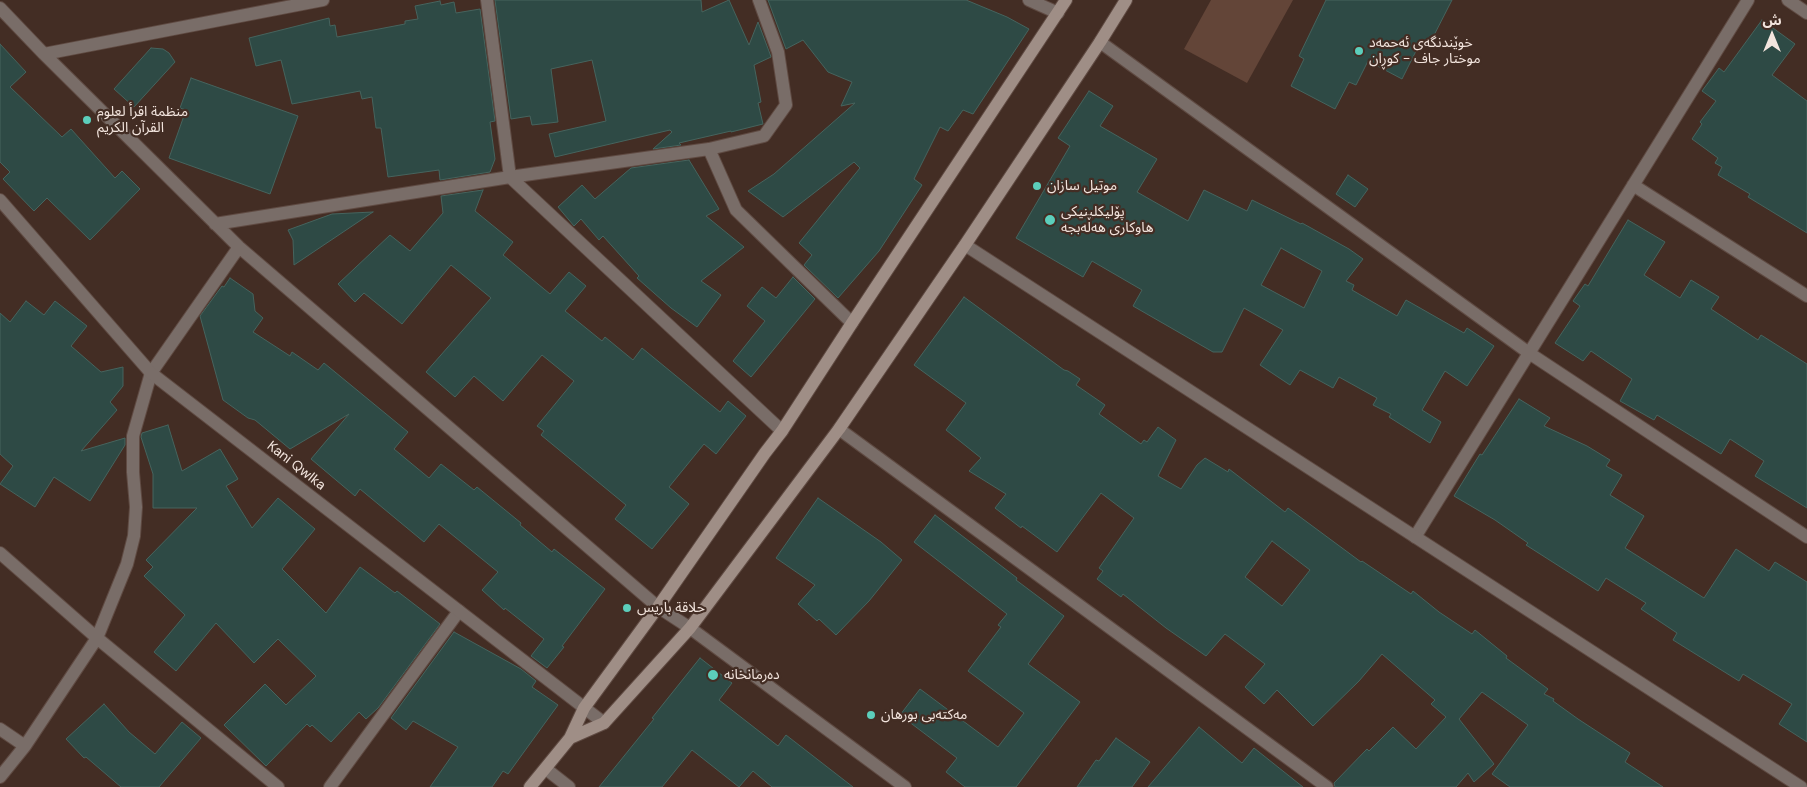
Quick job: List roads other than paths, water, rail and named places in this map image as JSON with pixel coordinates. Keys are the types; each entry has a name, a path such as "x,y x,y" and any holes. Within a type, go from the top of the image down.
{"main road":[{"path":"530,787 570,738 584,708 658,607 765,452 782,431 852,322 1066,0"},
{"path":"570,738 604,723 690,628 839,429 966,245 1126,0"}],"street":[{"path":"44,54 323,0"},
{"path":"487,0 510,177 782,431"},
{"path":"215,224 510,177 709,148 764,136 786,105 778,52 759,0"},
{"path":"1030,0 1058,13"},
{"path":"1415,537 1748,0"},
{"path":"1788,0 1807,12"},
{"path":"0,8 239,247 658,607 690,628 905,787"},
{"path":"1100,42 1529,352 1807,537"},
{"path":"709,148 736,210 852,322"},
{"path":"1634,185 1807,296"},
{"name":"Kani Qwlka","path":"0,200 151,373 604,723"},
{"path":"966,245 1801,787"},
{"path":"0,777 25,746 97,638 127,564 134,536 136,507 133,472 133,436 151,373 239,247"},
{"path":"839,429 1327,787"},
{"path":"0,553 97,638 278,787"},
{"path":"330,787 459,611"},
{"path":"0,729 25,746"},
{"path":"546,769 569,787"}],"place":[{"name":"خوێندنگەی ئەحمەد موختار جاف - کوڕان","path":"1359,51"},
{"name":"منظمة اقرأ لعلوم القرآن الكريم","path":"87,120"},
{"name":"موتيل سازان","path":"1037,186"},
{"name":"پۆلیکلینیکی هاوکاری هەڵەبجە","path":"1050,220"},
{"name":"حلاقة باریس","path":"627,608"},
{"name":"دەرمانخانە","path":"713,675"},
{"name":"مەکتەبی بورهان","path":"871,715"}]}
